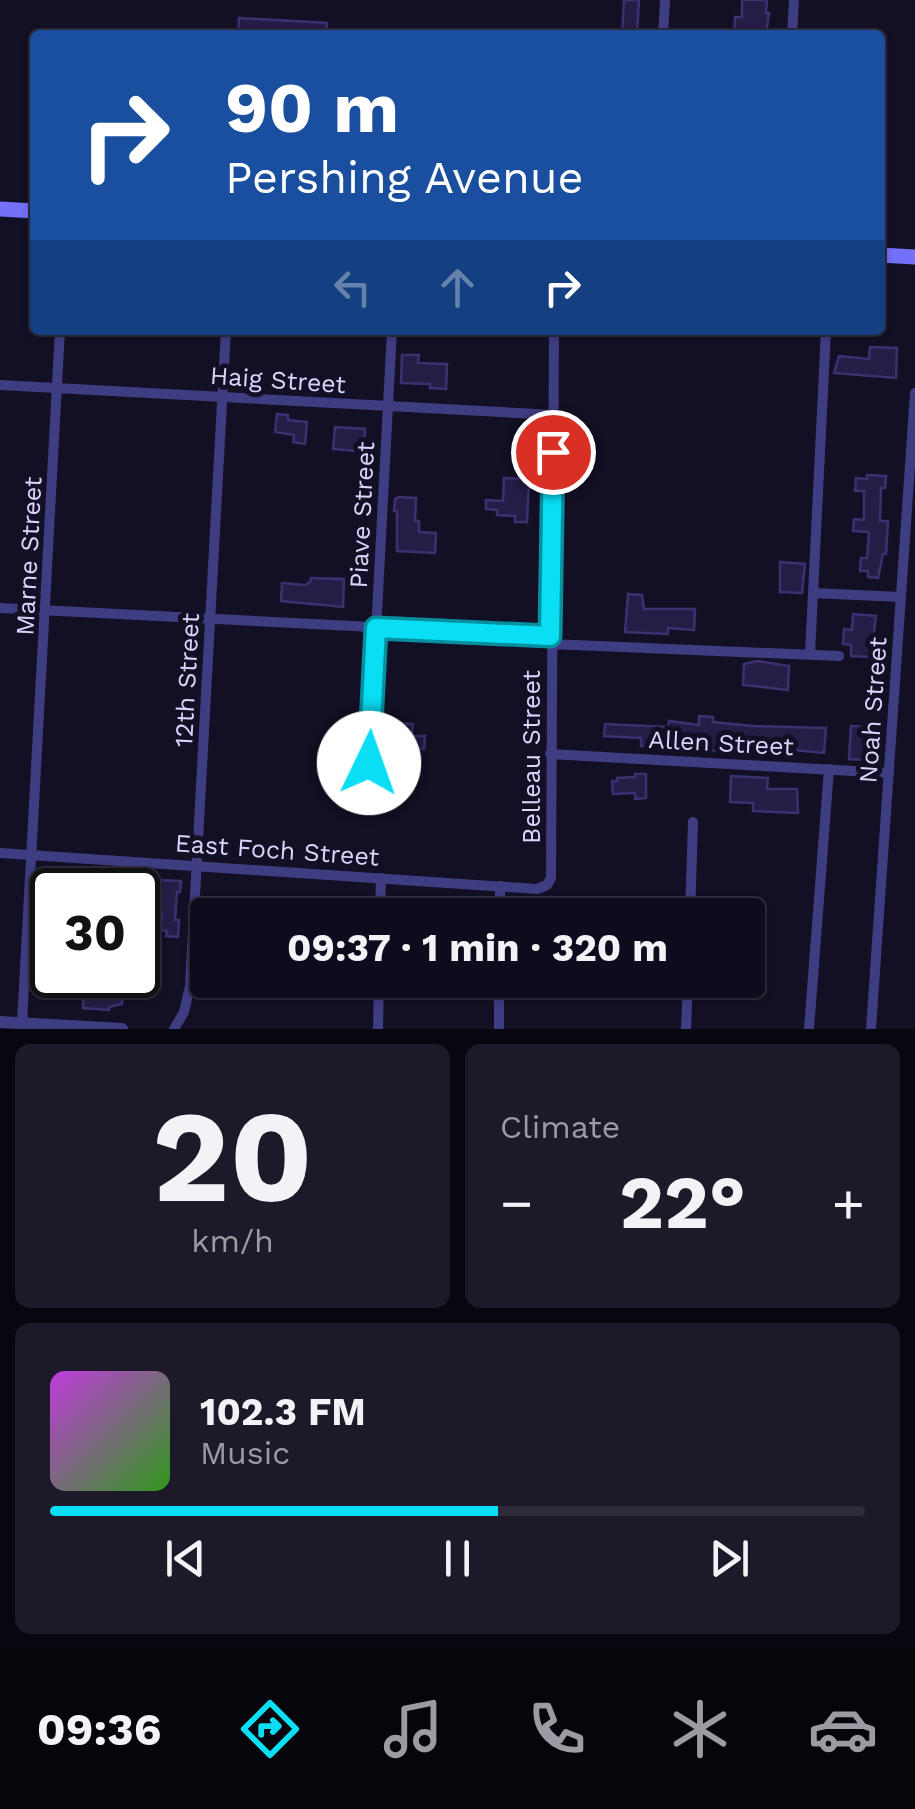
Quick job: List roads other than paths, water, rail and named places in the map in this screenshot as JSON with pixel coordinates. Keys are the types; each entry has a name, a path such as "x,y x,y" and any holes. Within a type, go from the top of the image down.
{"main road":[{"path":"0,209 30,211"},
{"path":"885,255 915,257"}],"street":[{"path":"663,30 665,0"},
{"path":"792,30 794,0"},
{"name":"Marne Street","path":"22,1024 60,335"},
{"name":"12th Street","path":"195,898 226,335"},
{"name":"Piave Street","path":"369,763 392,335"},
{"name":"Belleau Street","path":"549,883 554,335"},
{"path":"810,654 826,335"},
{"name":"Haig Street","path":"0,385 554,415"},
{"name":"Noah Street","path":"871,1029 915,393"},
{"path":"813,593 900,597"},
{"path":"0,608 839,656"},
{"name":"Allen Street","path":"550,754 889,773"},
{"path":"809,1029 829,769"},
{"path":"691,898 693,822"},
{"name":"East Foch Street","path":"0,853 537,889 549,883"},
{"path":"380,898 381,878"},
{"path":"500,886 500,898"},
{"name":"12th Street","path":"174,1029 187,1004 190,970"},
{"path":"378,1029 379,998"},
{"path":"499,998 499,1029"},
{"path":"686,1029 687,998"},
{"path":"0,1022 122,1029"}]}
